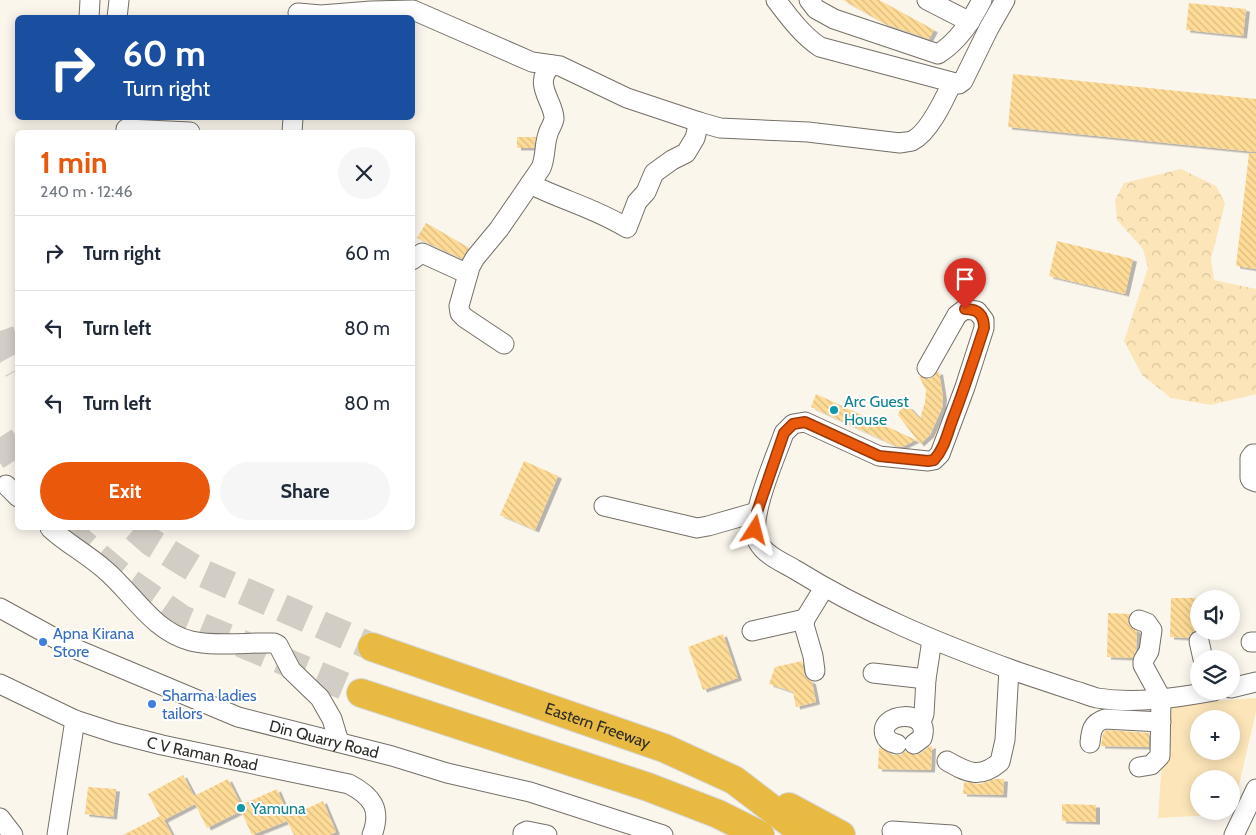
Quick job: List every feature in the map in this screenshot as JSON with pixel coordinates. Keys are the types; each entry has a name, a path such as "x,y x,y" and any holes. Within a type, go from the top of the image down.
{"highway":[{"name":"Eastern Freeway","path":"372,647 664,748 734,780 806,835"},
{"path":"361,693 648,788 718,814 760,835"},
{"path":"734,780 841,835"},
{"path":"718,814 746,835"}],"street":[{"path":"89,15 90,0"},
{"path":"118,15 120,0"},
{"path":"776,0 800,30 820,47 959,84 964,81 989,28 1005,0"},
{"path":"809,0 816,9 834,19 938,54 949,47 970,22 982,0"},
{"path":"927,0 970,22"},
{"path":"297,10 321,15 413,10 532,62 560,66 627,98 720,128 808,132 900,143 912,141 925,130 941,107 952,83"},
{"path":"504,344 465,318 460,312 459,306 468,274 475,258 499,228 544,161 547,134 554,121 554,116 545,95 544,79 552,65"},
{"path":"530,184 554,196 613,219 627,228 637,202 646,192 654,173 686,153 695,138 698,122"},
{"path":"132,125 173,130"},
{"path":"415,258 422,253 468,274"},
{"path":"927,368 957,315 965,309 977,311 984,320 984,328 965,387 940,454 934,460 928,461 879,456 805,422 793,424 784,433 757,512 755,530 759,542 767,552 824,588 872,614 932,640 1095,697 1126,700 1190,694"},
{"path":"1256,454 1253,454 1250,458 1250,478 1256,482"},
{"path":"604,506 697,528 757,512"},
{"path":"53,530 103,568 122,585 150,618 176,636 192,641 274,643 278,645 291,670 320,698 332,719 339,742"},
{"path":"815,671 813,656 804,625 805,619 824,588"},
{"name":"Din Quarry Road","path":"0,608 71,647 238,717 392,756 447,773 530,792 651,833"},
{"path":"752,632 805,619"},
{"path":"1139,620 1147,623 1152,630 1149,650 1143,665 1161,698 1160,756 1151,765 1139,767"},
{"path":"921,722 924,714 926,679 932,640"},
{"path":"947,761 962,770 974,773 986,771 1000,762 1005,740 1009,668"},
{"path":"873,673 926,679"},
{"path":"1240,686 1256,682"},
{"name":"C V Raman Road","path":"0,684 75,720 115,733 162,745 350,784 364,792 374,806 377,822 372,835"},
{"path":"898,717 916,719 921,722 924,726 922,738 906,744 888,740 884,734 886,724 891,719 898,717"},
{"path":"57,835 75,720"},
{"path":"1090,743 1091,731 1099,720 1161,722"},
{"path":"1234,835 1256,789"},
{"path":"0,818 13,835"},
{"path":"892,831 952,835"},
{"path":"522,835 527,832 547,835"}],"green space":[{"path":"1181,169 1216,186 1225,203 1211,259 1214,280 1256,289 1256,394 1211,405 1171,398 1142,375 1124,341 1148,268 1143,249 1117,220 1115,200 1124,183"},
{"path":"1256,698 1256,712 1240,780 1240,770 1190,770 1190,816 1158,818 1166,705"}],"building":[{"path":"843,0 879,0 934,30 929,39 885,24"},
{"path":"1189,3 1246,9 1243,36 1186,30"},
{"path":"1013,74 1256,99 1256,152 1008,127"},
{"path":"517,137 536,137 534,148 517,148"},
{"path":"1249,153 1256,153 1256,269 1236,266"},
{"path":"426,223 469,248 462,259 417,238"},
{"path":"1057,241 1133,259 1125,294 1049,276"},
{"path":"939,372 943,397 942,408 930,435 920,444 898,415 904,407 909,407 920,419 926,390 919,376 928,379"},
{"path":"816,394 916,440 902,447 896,446 811,407"},
{"path":"524,461 558,476 535,530 500,515"},
{"path":"1171,598 1190,598 1190,635 1188,638 1170,637"},
{"path":"1108,613 1130,614 1128,622 1137,631 1136,651 1133,658 1107,657"},
{"path":"723,634 738,678 703,690 688,647"},
{"path":"802,661 806,678 812,682 816,702 796,707 793,692 769,684 775,667"},
{"path":"1107,730 1149,733 1149,747 1101,746 1103,733"},
{"path":"932,746 931,770 878,769 879,747 893,755 900,755 906,751 915,755"},
{"name":"Yamuna","path":"183,775 194,796 228,779 241,805 277,789 289,817 323,801 336,832 329,835 294,835 287,821 252,835 241,811 207,828 195,804 164,820 172,835 123,835 160,816 148,794"},
{"path":"995,779 1004,779 1003,795 963,794 964,782 980,784"},
{"path":"88,787 116,789 113,817 85,814"},
{"path":"1062,804 1096,805 1096,822 1062,821"}],"tunnel":[{"path":"0,331 15,364"},
{"path":"0,437 15,460"},
{"path":"69,530 126,580 182,619 361,693"},
{"path":"137,530 151,542 200,572 372,647"}],"place":[{"name":"Arc Guest House","path":"834,410"},
{"name":"Apna Kirana Store","path":"43,642"},
{"name":"Sharma ladies tailors","path":"152,704"},
{"name":"Yamuna","path":"241,808"}],"route":[{"path":"755,530 757,512 784,433 793,424 805,422 879,456 928,461 934,460 940,454 965,387 984,328 984,320 981,314 972,309 965,309"}]}
